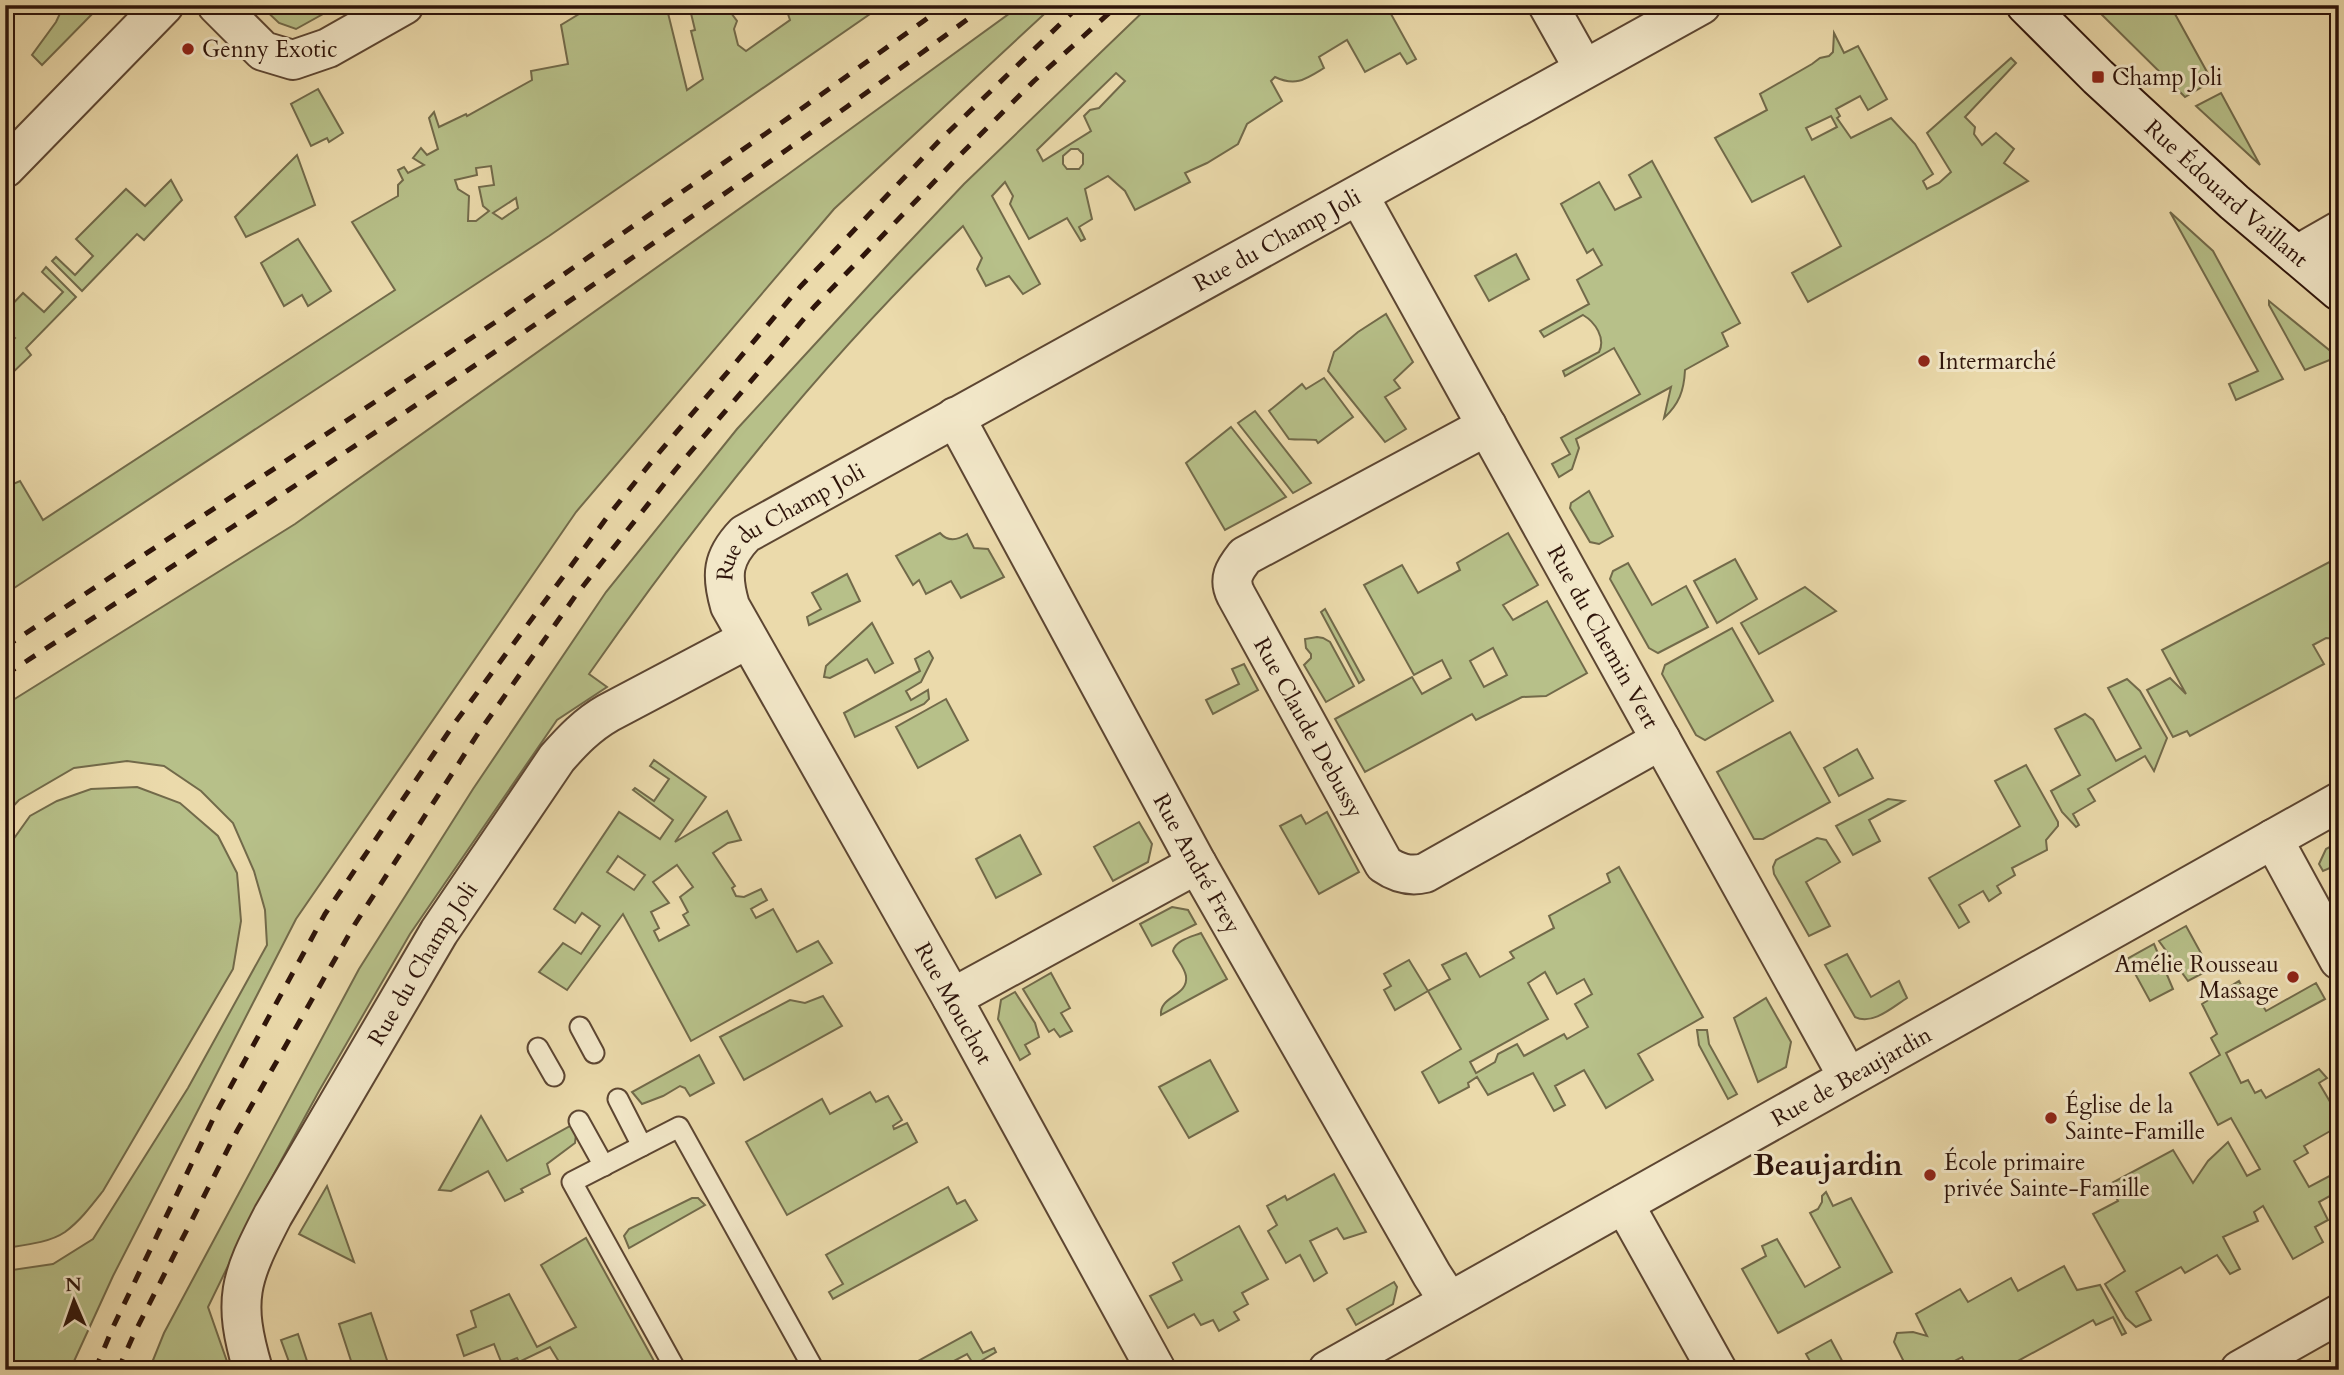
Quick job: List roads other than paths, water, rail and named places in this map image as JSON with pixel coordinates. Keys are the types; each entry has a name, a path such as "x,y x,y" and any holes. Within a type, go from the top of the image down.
{"street":[{"path":"5,168 164,5"},
{"path":"217,5 263,51 293,60 328,48 404,5"},
{"path":"1548,5 1584,69"},
{"name":"Rue du Champ Joli","path":"253,1370 242,1328 240,1307 242,1285 250,1259 393,1008 455,908 556,758 593,722 748,639 730,606 724,575 727,558 740,540 756,528 1700,5"},
{"name":"Rue Édouard Vaillant","path":"2026,5 2098,77 2234,202 2339,291"},
{"name":"Rue du Chemin Vert","path":"1359,196 1848,1077"},
{"path":"2297,256 2339,231"},
{"name":"Rue André Frey","path":"954,418 1196,864 1449,1301"},
{"name":"Rue Claude Debussy","path":"1487,426 1245,556 1231,579 1236,595 1384,864 1392,870 1414,876 1425,873 1661,740"},
{"name":"Rue Mouchot","path":"748,639 952,998 1156,1370"},
{"name":"Rue de Beaujardin","path":"1328,1370 2339,802"},
{"path":"2273,839 2339,960"},
{"path":"952,998 1196,864"},
{"path":"1623,1204 1717,1370"},
{"path":"2240,1370 2339,1314"}],"lane":[{"path":"580,1027 594,1053"},
{"path":"538,1048 554,1076"},
{"path":"618,1099 642,1146"},
{"path":"579,1121 604,1166"},
{"path":"676,1370 572,1182 678,1127 812,1366 803,1370"}],"railway":[{"path":"5,647 494,323 946,5"},
{"path":"5,675 501,348 746,179 987,5"},
{"path":"95,1370 214,1117 325,914 454,724 608,516 800,287 939,141 1080,5"},
{"path":"118,1370 237,1131 355,924 477,735 576,595 676,469 814,307 1034,81 1118,5"}],"place":[{"name":"Genny Exotic","path":"188,49"},
{"name":"Champ Joli","path":"2098,77"},
{"name":"Intermarché","path":"1924,361"},
{"name":"Amélie Rousseau Massage","path":"2293,977"},
{"name":"Église de la Sainte-Famille","path":"2051,1118"},
{"name":"École primaire privée Sainte-Famille","path":"1930,1175"}],"district":[{"name":"Beaujardin","path":"1828,1165"}]}
